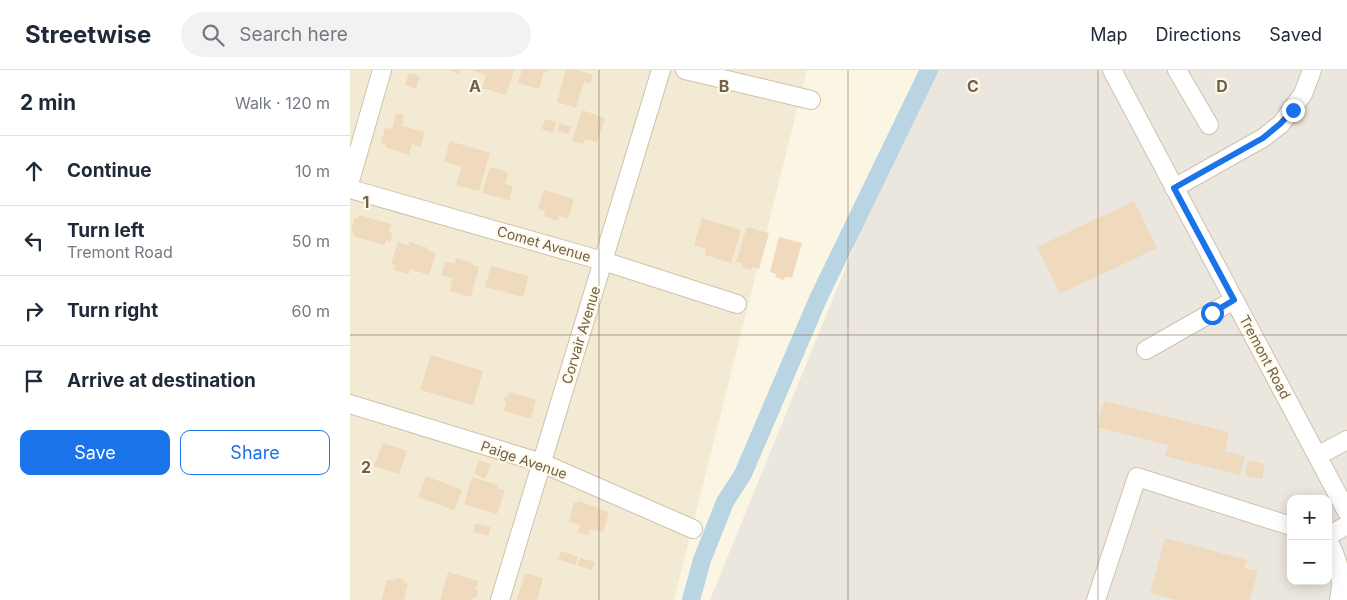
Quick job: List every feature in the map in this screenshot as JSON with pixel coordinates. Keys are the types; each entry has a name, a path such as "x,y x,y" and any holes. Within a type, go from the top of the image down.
{"street":[{"path":"350,181 382,70"},
{"name":"Corvair Avenue","path":"500,600 661,70"},
{"path":"685,70 811,100"},
{"name":"Tremont Road","path":"1112,70 1347,512"},
{"path":"1177,70 1209,125"},
{"path":"1174,188 1263,138 1280,124 1303,94 1312,70"},
{"name":"Comet Avenue","path":"350,189 604,261 737,304"},
{"path":"1146,350 1234,300"},
{"name":"Paige Avenue","path":"350,404 542,464 693,529"},
{"path":"1317,456 1347,440"},
{"path":"1096,600 1137,478 1287,525"},
{"path":"1332,534 1347,525"},
{"path":"1332,548 1338,560 1341,580 1339,600"}],"shaded area":[{"path":"350,70 807,70 674,600 350,600"},
{"path":"926,70 1347,70 1347,600 710,600"}],"building":[{"path":"449,70 461,70 460,74"},
{"path":"471,70 514,70 506,95 482,88 486,75"},
{"path":"522,70 549,70 548,73 544,72 539,89 518,83"},
{"path":"566,70 578,70 593,75 590,84 584,82 576,108 557,102"},
{"path":"409,73 420,76 416,89 405,85"},
{"path":"582,110 605,118 597,142 585,139 583,144 572,141"},
{"path":"396,113 404,115 402,126 425,132 421,147 412,144 409,155 385,147 386,145 381,143 385,128 392,129"},
{"path":"545,119 556,122 553,133 542,129"},
{"path":"559,123 571,127 569,134 557,131"},
{"path":"450,141 490,153 479,191 456,185 462,167 444,161"},
{"path":"490,167 508,172 505,184 513,186 509,200 482,193"},
{"path":"544,190 574,199 568,219 559,216 558,221 544,216 545,211 538,209"},
{"path":"1134,201 1157,248 1060,294 1037,247"},
{"path":"359,215 391,224 389,232 393,233 390,242 386,240 385,245 353,236 354,233 351,232 355,217 358,218"},
{"path":"702,218 741,230 731,263 705,255 706,249 694,245"},
{"path":"747,227 769,233 759,269 752,267 751,270 742,267 743,264 736,262"},
{"path":"779,237 802,243 792,278 785,277 784,280 775,277 776,274 770,272"},
{"path":"398,242 409,246 409,242 428,248 427,250 436,253 429,275 410,269 409,274 394,270 395,265 391,264"},
{"path":"456,258 471,262 471,264 479,267 471,297 450,291 452,278 441,275 445,261 455,264"},
{"path":"491,266 529,276 523,297 485,287"},
{"path":"431,355 483,371 473,405 420,390"},
{"path":"509,392 536,400 531,419 504,411 505,396 508,397"},
{"path":"1104,401 1229,432 1225,451 1245,456 1240,475 1165,456 1168,445 1097,427"},
{"path":"383,443 407,451 399,474 374,466"},
{"path":"479,460 491,464 485,479 474,474"},
{"path":"1248,460 1265,464 1262,479 1245,476"},
{"path":"426,476 462,490 454,510 418,497"},
{"path":"472,477 498,485 497,488 505,490 497,514 464,504"},
{"path":"578,501 609,512 603,532 590,529 588,535 578,532 580,525 569,522 574,502 577,503"},
{"path":"475,523 491,527 488,536 473,532"},
{"path":"1165,538 1247,560 1244,568 1258,571 1250,600 1176,600 1150,593"},
{"path":"561,551 578,557 575,565 558,559"},
{"path":"580,558 595,562 592,570 577,565"},
{"path":"448,572 478,581 475,590 478,590 476,598 473,597 472,600 440,600"},
{"path":"525,573 543,578 537,600 517,600"},
{"path":"396,578 405,580 404,583 408,584 404,600 382,600 387,579 395,581"}],"waterway":[{"path":"691,600 702,560 725,502 743,474 818,299 929,70"}],"route":[{"path":"1212,313 1234,300 1174,188 1263,138 1293,110"}]}
